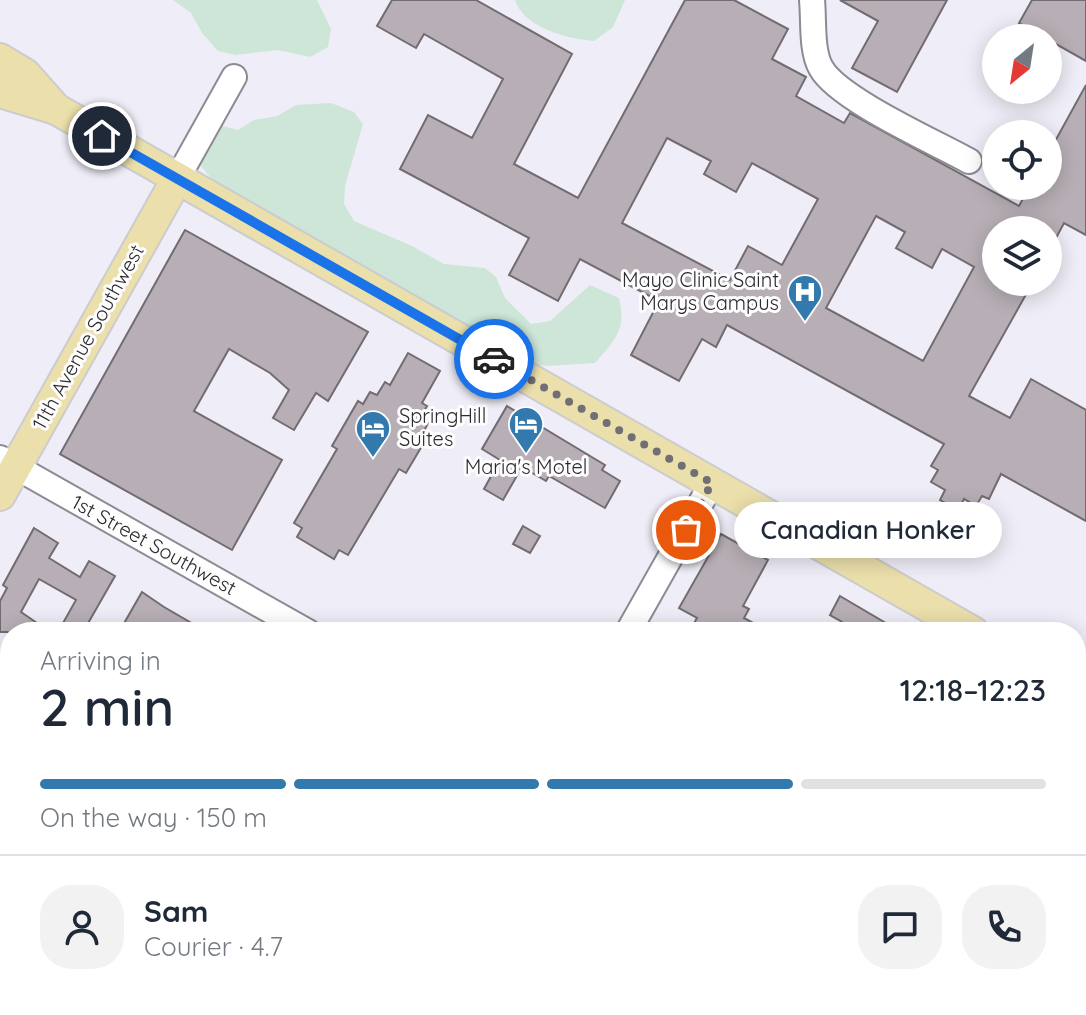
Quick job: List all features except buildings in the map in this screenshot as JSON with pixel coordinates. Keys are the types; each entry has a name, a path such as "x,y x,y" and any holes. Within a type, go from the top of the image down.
{"main road":[{"path":"0,59 25,74 56,109"},
{"path":"0,92 56,109 955,622"},
{"name":"11th Avenue Southwest","path":"0,495 8,463 177,179"}],"street":[{"path":"812,0 820,67 832,81 851,96 969,161"},
{"path":"177,179 234,77"},
{"name":"1st Street Southwest","path":"8,463 290,622"},
{"path":"634,622 712,483"}],"green space":[{"path":"173,0 317,0 331,29 328,47 310,57 278,50 236,55 218,51 202,33 191,13"},
{"path":"515,0 625,0 613,27 594,41 560,35 537,25 527,18"},
{"path":"331,103 354,112 363,124 345,186 344,204 354,221 412,246 444,264 485,268 496,277 505,298 531,324 550,321 590,285 619,298 621,318 618,334 595,363 549,366 517,363 308,270 265,241 188,151 188,133 200,126 212,124 238,130 254,120 277,116 296,105"}],"way so far":[{"path":"494,359 712,483 686,530"}],"place":[{"name":"Mayo Clinic Saint Marys Campus","path":"805,323"},
{"name":"Maria's Motel","path":"526,455"},
{"name":"SpringHill Suites","path":"373,459"},
{"name":"Canadian Honker","path":"686,530"}],"route":[{"path":"102,136 494,359"}]}
